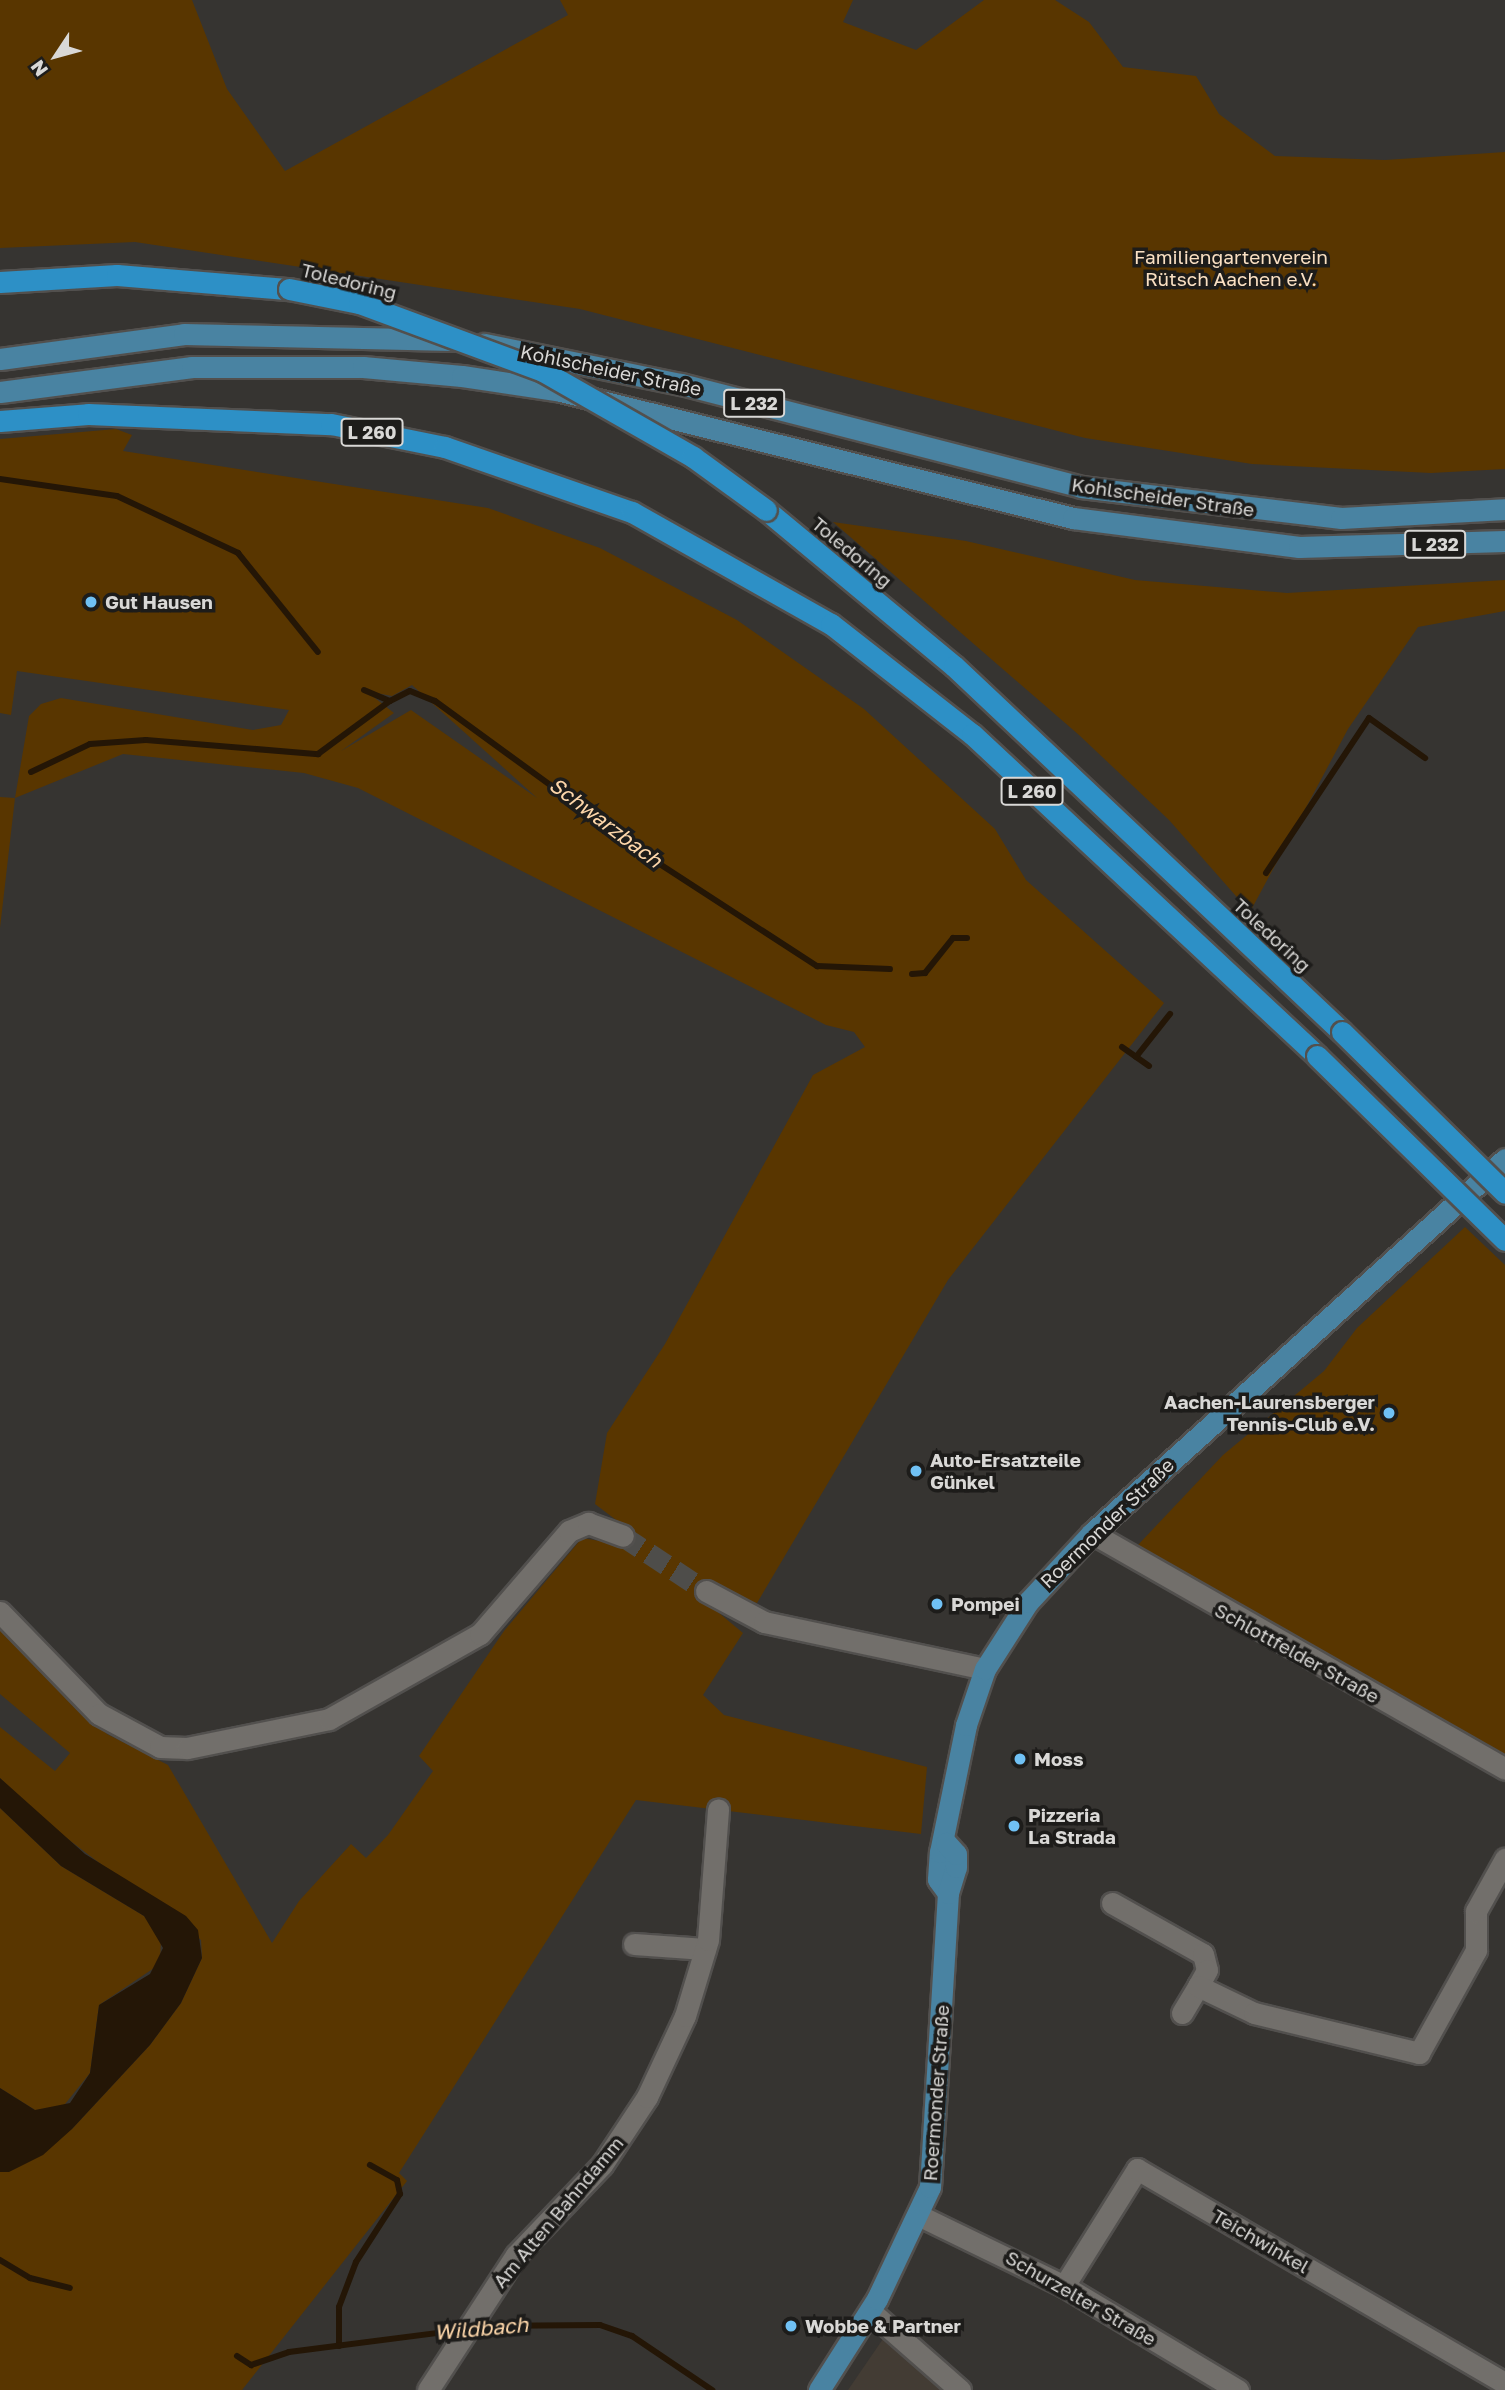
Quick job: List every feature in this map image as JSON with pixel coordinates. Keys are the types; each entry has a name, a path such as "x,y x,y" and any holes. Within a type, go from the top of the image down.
{"highway":[{"name":"Toledoring","path":"0,282 131,275 289,289 359,303 543,372 693,457 766,510 954,667 1342,1032 1505,1193"},
{"name":"L 260","path":"0,421 179,415 331,424 445,447 632,512 831,624 972,734 1317,1056 1505,1240"}],"main road":[{"name":"Kohlscheider Straße","path":"0,359 184,334 451,340 565,357 1080,487 1341,517 1505,509"},
{"name":"Kohlscheider Straße","path":"0,392 192,367 363,368 462,376 561,391 1073,518 1299,547 1505,541"},
{"name":"Roermonder Straße","path":"818,2390 870,2311 920,2216 936,2153 948,1893 938,1879 946,1843 957,1760 985,1668 1028,1602 1092,1533 1505,1159"}],"street":[{"path":"0,1612 99,1714 160,1747 187,1748 288,1731 340,1714 480,1634 569,1531 588,1523 623,1536"},
{"name":"Schlottfelder Straße","path":"1092,1533 1505,1769"},
{"path":"706,1591 776,1625 985,1668"},
{"name":"Am Alten Bahndamm","path":"428,2390 486,2298 627,2130 685,2016 705,1948 718,1809"},
{"path":"1198,1986 1254,2013 1419,2053 1476,1950 1476,1911 1505,1859"},
{"path":"1112,1903 1203,1954 1207,1970 1182,2013"},
{"path":"634,1944 705,1948"},
{"name":"Teichwinkel","path":"1064,2286 1137,2169 1505,2384"},
{"name":"Schurzelter Straße","path":"920,2216 1064,2286 1215,2383 1238,2390"},
{"path":"870,2311 960,2390"}],"shaded area":[{"path":"0,1778 85,1854 186,1916 198,1930 202,1958 181,2003 150,2045 72,2129 43,2155 9,2172 0,2172 0,2088 35,2110 70,2103 90,2073 99,2005 150,1974 163,1948 144,1916 61,1866 0,1808"},
{"path":"885,2336 948,2390 848,2390"}],"green space":[{"name":"Familiengartenverein Rütsch Aachen e.V.","path":"0,0 192,0 227,89 285,171 568,15 560,0 853,0 843,22 916,50 984,0 1055,0 1089,22 1123,67 1196,76 1219,114 1275,156 1385,160 1505,152 1505,469 1431,473 1252,464 1085,438 580,309 135,242 0,248"},
{"path":"116,429 132,435 123,451 488,508 600,548 737,620 864,709 995,829 1026,880 1164,1003 948,1280 757,1603 721,1591 701,1598 743,1633 703,1695 724,1715 927,1767 921,1834 636,1800 399,2173 407,2181 242,2390 0,2390 0,2172 72,2129 150,2045 181,2003 202,1958 201,1940 52,1827 0,1778 0,1727 55,1771 70,1753 0,1694 0,1628 107,1734 168,1765 272,1943 299,1901 351,1844 366,1858 388,1835 433,1771 419,1756 504,1631 582,1538 618,1544 628,1529 595,1504 607,1433 665,1344 813,1075 865,1047 854,1032 826,1025 358,788 304,773 123,754 15,798 29,716 41,704 61,698 253,730 281,725 289,710 17,671 11,715 0,713 0,439","holes":["412,685 537,798 411,710 341,751 394,713 366,691 392,696"]},
{"path":"833,522 966,541 1135,580 1287,593 1505,580 1505,611 1418,627 1348,729 1250,912 1169,820 1079,735"},
{"path":"0,797 15,798 0,928"},
{"path":"1465,1227 1505,1265 1505,1754 1137,1546 1223,1455 1324,1371 1357,1328"},
{"path":"0,1808 61,1866 144,1916 161,1937 160,1964 99,2005 90,2073 61,2109 35,2110 0,2088"}],"waterway":[{"name":"Schwarzbach","path":"0,479 117,496 238,553 318,652"},
{"name":"Schwarzbach","path":"364,690 390,701 410,691 435,701 652,859 817,966 890,969"},
{"path":"31,772 90,744 146,740 318,754 390,701"},
{"path":"1266,873 1369,718 1425,758"},
{"name":"Schwarzbach","path":"912,974 925,973 953,938 967,938"},
{"path":"1136,1057 1170,1014"},
{"name":"Schwarzbach","path":"1122,1047 1149,1066"},
{"path":"339,2346 339,2307 356,2262 400,2194 397,2180 370,2165"},
{"name":"Wildbach","path":"0,2260 30,2278 70,2288"},
{"name":"Wildbach","path":"477,2326 600,2325 632,2336 712,2390"},
{"name":"Wildbach","path":"237,2356 251,2365 289,2352 460,2330"}],"tunnel":[{"path":"623,1536 706,1591"}],"place":[{"name":"Gut Hausen","path":"91,602"},
{"name":"Aachen-Laurensberger Tennis-Club e.V.","path":"1389,1413"},
{"name":"Auto-Ersatzteile Günkel","path":"916,1471"},
{"name":"Pompei","path":"937,1604"},
{"name":"Moss","path":"1020,1759"},
{"name":"Pizzeria La Strada","path":"1014,1826"},
{"name":"Wobbe & Partner","path":"791,2326"}]}
